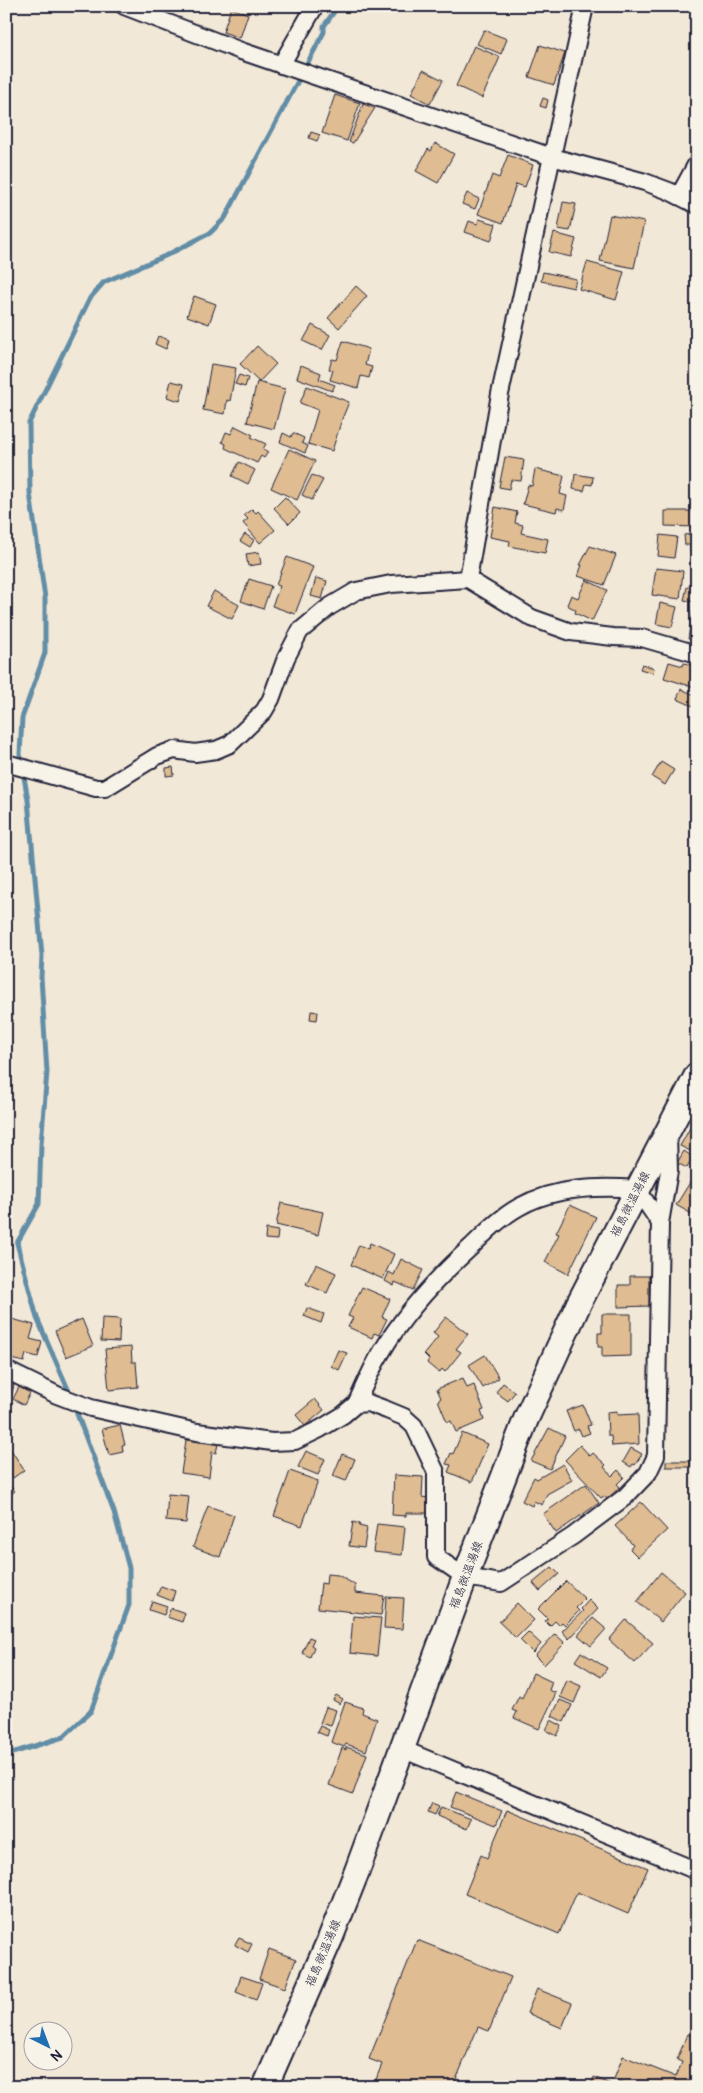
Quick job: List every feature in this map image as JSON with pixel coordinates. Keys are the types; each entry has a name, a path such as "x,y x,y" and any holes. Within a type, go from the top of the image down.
{"main road":[{"name":"福島微温湯線","path":"265,2087 330,1939 526,1419 579,1303 697,1075"}],"street":[{"path":"124,6 281,65 552,157 645,182 697,205"},
{"path":"281,65 314,6"},
{"path":"468,579 500,394 585,6"},
{"path":"679,196 697,163"},
{"path":"6,763 105,788 157,756 174,750 195,753 216,750 230,744 264,710 286,658 300,631 329,607 356,591 390,584 468,579 532,618 571,632 642,638 697,654"},
{"path":"356,1404 368,1402 404,1417 414,1426 436,1472 436,1557 465,1577 502,1583 580,1531 626,1497 648,1473 656,1456 660,1223 670,1171 668,1130"},
{"path":"6,1370 57,1395 91,1408 197,1432 272,1442 295,1440 320,1429 356,1404 381,1352 411,1310 455,1261 491,1228 519,1207 549,1196 574,1190 604,1187 637,1189 660,1223"},
{"path":"402,1749 697,1870"}],"building":[{"path":"231,8 248,14 240,38 223,32"},
{"path":"484,30 507,39 501,54 477,44"},
{"path":"540,45 565,53 554,85 529,77"},
{"path":"474,46 500,57 482,98 456,86"},
{"path":"423,70 443,80 430,104 411,94"},
{"path":"335,95 360,103 347,141 322,133"},
{"path":"543,98 548,100 546,108 540,106"},
{"path":"363,104 375,108 353,143 349,142"},
{"path":"311,132 320,135 317,141 309,138"},
{"path":"435,143 454,154 438,183 416,171 428,149 431,151"},
{"path":"508,155 533,165 525,187 516,184 503,223 478,214 492,175 499,178"},
{"path":"467,193 479,199 475,209 462,204"},
{"path":"563,202 576,204 570,231 558,229"},
{"path":"610,215 644,222 634,268 600,261"},
{"path":"479,219 496,224 491,241 465,232 469,221 477,224"},
{"path":"554,233 576,239 571,257 549,252"},
{"path":"587,262 624,272 616,300 579,289"},
{"path":"543,272 576,279 574,288 541,281"},
{"path":"356,286 367,296 339,328 328,318"},
{"path":"194,296 216,304 209,324 187,316"},
{"path":"312,325 330,335 322,350 303,341"},
{"path":"158,336 169,340 166,349 155,344"},
{"path":"343,341 369,349 365,365 372,367 369,378 361,376 358,388 330,380 333,370 329,369 332,359 337,360"},
{"path":"257,346 276,364 259,382 240,364"},
{"path":"211,364 236,368 230,401 227,400 225,414 203,410"},
{"path":"301,365 321,373 319,379 335,385 332,391 297,378"},
{"path":"239,375 248,378 245,387 235,384"},
{"path":"171,381 184,384 180,401 167,397"},
{"path":"257,382 285,389 274,429 247,422"},
{"path":"307,386 349,402 332,451 308,444 318,410 300,403"},
{"path":"235,426 266,444 263,449 268,452 264,458 261,456 257,463 225,448 226,444 222,442 226,432 231,434"},
{"path":"283,433 291,437 293,433 304,438 302,443 308,446 305,453 280,442"},
{"path":"289,449 315,461 297,500 271,488"},
{"path":"505,457 524,460 521,481 511,480 509,489 499,487"},
{"path":"239,462 255,470 248,484 232,476"},
{"path":"535,469 564,476 560,494 567,496 564,510 557,508 556,512 523,504 528,485 532,486"},
{"path":"575,474 593,477 592,485 586,484 584,491 573,489"},
{"path":"312,475 323,480 312,500 302,495"},
{"path":"285,497 300,513 289,524 274,508"},
{"path":"495,507 517,512 515,523 523,525 521,533 548,539 545,553 509,546 510,541 490,537"},
{"path":"252,509 256,513 258,511 275,530 260,543 243,523 248,519 244,515"},
{"path":"665,511 697,511 697,527 665,526"},
{"path":"697,530 697,583 692,583 690,545 685,545 684,535 692,534 691,531"},
{"path":"245,534 254,540 250,547 240,541"},
{"path":"660,535 677,537 674,558 658,556"},
{"path":"590,546 616,555 604,585 578,576 582,565 580,565"},
{"path":"259,552 261,564 248,566 246,554"},
{"path":"287,557 313,567 295,614 272,606 280,586 276,585"},
{"path":"656,568 683,571 680,599 652,595"},
{"path":"316,578 327,581 322,599 311,596"},
{"path":"249,579 271,586 263,609 241,601"},
{"path":"586,580 607,590 592,621 575,613 576,610 567,605 571,595 578,598"},
{"path":"687,587 697,589 697,640 688,639 694,602 684,600"},
{"path":"214,591 239,605 232,619 206,606"},
{"path":"660,603 677,607 672,627 656,624"},
{"path":"669,662 683,666 684,663 697,666 697,688 664,678"},
{"path":"642,664 654,668 653,673 640,669"},
{"path":"681,689 697,696 693,706 677,699"},
{"path":"697,760 697,772 691,769"},
{"path":"661,762 674,770 665,785 652,777"},
{"path":"173,767 174,775 166,776 166,768"},
{"path":"311,1011 318,1012 317,1020 310,1019"},
{"path":"697,1115 697,1154 680,1146"},
{"path":"684,1151 693,1157 687,1168 677,1163"},
{"path":"694,1176 697,1178 697,1217 676,1205"},
{"path":"281,1203 323,1212 318,1235 276,1225"},
{"path":"570,1205 596,1217 568,1274 545,1262 559,1234 556,1233"},
{"path":"266,1229 278,1231 277,1240 265,1239"},
{"path":"370,1243 394,1254 383,1279 351,1265 359,1245 368,1249"},
{"path":"401,1259 423,1270 413,1290 395,1282 394,1286 385,1281 389,1272 394,1275"},
{"path":"316,1264 336,1273 327,1293 306,1284"},
{"path":"630,1276 649,1276 649,1306 618,1307 618,1285 630,1285"},
{"path":"362,1287 390,1299 382,1317 387,1319 379,1335 374,1333 372,1338 348,1327 353,1318 348,1316"},
{"path":"307,1308 324,1314 321,1323 304,1316"},
{"path":"602,1314 631,1314 631,1356 602,1357 602,1347 598,1347 598,1333 602,1333"},
{"path":"446,1317 468,1334 456,1349 461,1352 445,1372 442,1369 439,1373 427,1363 429,1359 424,1354 438,1337 433,1333"},
{"path":"8,1318 34,1325 30,1339 42,1342 38,1357 26,1354 24,1362 6,1358"},
{"path":"102,1318 120,1319 119,1342 101,1341"},
{"path":"82,1319 93,1346 66,1357 55,1331"},
{"path":"131,1347 132,1362 136,1362 138,1387 109,1390 105,1349"},
{"path":"338,1350 347,1353 339,1370 331,1366"},
{"path":"485,1355 499,1378 483,1388 469,1365"},
{"path":"463,1378 467,1388 474,1385 484,1410 481,1411 484,1420 456,1432 451,1421 447,1422 438,1400 441,1398 437,1389"},
{"path":"6,1383 14,1385 10,1402 6,1402"},
{"path":"503,1383 515,1392 508,1401 496,1392"},
{"path":"19,1387 30,1393 24,1405 13,1399"},
{"path":"315,1399 324,1410 305,1426 296,1415"},
{"path":"583,1405 591,1425 587,1426 590,1433 582,1436 579,1429 574,1431 566,1411"},
{"path":"617,1411 617,1415 638,1414 639,1444 612,1446 611,1436 608,1436 607,1412"},
{"path":"120,1425 125,1445 122,1445 123,1452 109,1455 102,1429"},
{"path":"549,1428 565,1436 550,1469 531,1461"},
{"path":"462,1433 488,1444 472,1482 448,1472 451,1465 446,1464 451,1453 453,1454"},
{"path":"186,1440 218,1444 216,1453 212,1452 209,1477 181,1473"},
{"path":"6,1442 24,1470 13,1478 6,1466"},
{"path":"580,1445 590,1456 593,1453 606,1465 604,1467 612,1476 618,1470 624,1477 617,1484 620,1487 607,1499 604,1496 601,1498 565,1460"},
{"path":"631,1448 642,1454 635,1465 633,1464 631,1467 623,1462"},
{"path":"306,1451 325,1459 318,1475 298,1467"},
{"path":"342,1454 355,1459 346,1481 333,1476"},
{"path":"666,1461 691,1461 691,1467 666,1467"},
{"path":"563,1464 572,1480 547,1494 542,1505 534,1501 532,1506 522,1501 534,1477 537,1479"},
{"path":"290,1471 318,1481 302,1526 274,1516"},
{"path":"394,1475 423,1477 422,1497 428,1498 427,1513 406,1513 406,1516 392,1515"},
{"path":"6,1482 15,1491 6,1498"},
{"path":"586,1484 599,1503 556,1533 543,1514"},
{"path":"168,1494 189,1496 186,1523 166,1521"},
{"path":"641,1502 667,1530 638,1557 630,1549 633,1545 615,1526"},
{"path":"208,1506 234,1515 220,1557 193,1547"},
{"path":"353,1522 367,1528 364,1548 349,1546"},
{"path":"377,1524 405,1527 402,1555 373,1552"},
{"path":"552,1567 559,1574 540,1591 533,1583"},
{"path":"661,1572 685,1592 661,1622 637,1602"},
{"path":"327,1574 338,1575 355,1585 355,1593 384,1596 381,1615 318,1608 321,1583 326,1584"},
{"path":"566,1581 585,1599 576,1608 579,1611 565,1625 562,1622 559,1625 555,1621 550,1626 545,1621 548,1619 538,1609"},
{"path":"161,1586 175,1591 172,1601 157,1595"},
{"path":"386,1597 404,1598 402,1629 384,1628"},
{"path":"589,1600 598,1609 569,1639 562,1631 583,1611 581,1609"},
{"path":"152,1601 167,1606 164,1615 149,1610"},
{"path":"517,1603 534,1620 516,1638 499,1622"},
{"path":"171,1608 185,1613 182,1622 167,1617"},
{"path":"353,1616 381,1618 377,1656 350,1653"},
{"path":"593,1618 606,1629 591,1646 578,1635"},
{"path":"626,1620 653,1643 635,1663 609,1640"},
{"path":"528,1632 541,1644 533,1653 520,1640"},
{"path":"555,1634 565,1643 544,1665 535,1656"},
{"path":"309,1637 314,1639 311,1645 314,1647 310,1657 302,1653"},
{"path":"581,1652 607,1668 601,1677 575,1661"},
{"path":"533,1673 552,1682 549,1690 556,1693 539,1729 514,1718 517,1712 512,1710 519,1696 522,1698"},
{"path":"567,1680 581,1686 574,1703 560,1697"},
{"path":"336,1695 343,1699 340,1704 333,1700"},
{"path":"560,1700 572,1705 564,1722 552,1716"},
{"path":"345,1702 363,1708 362,1713 377,1719 366,1751 346,1744 344,1747 331,1742"},
{"path":"326,1707 336,1710 331,1726 320,1723"},
{"path":"551,1720 562,1726 557,1736 546,1730"},
{"path":"320,1726 329,1730 327,1736 317,1732"},
{"path":"346,1747 367,1754 353,1794 329,1785 342,1748 346,1750"},
{"path":"456,1792 502,1811 496,1825 450,1807"},
{"path":"432,1803 439,1806 435,1815 428,1812"},
{"path":"441,1807 471,1819 467,1829 437,1816"},
{"path":"507,1810 648,1868 628,1914 577,1892 559,1934 465,1894 481,1855 487,1858"},
{"path":"239,1938 252,1944 248,1952 235,1945"},
{"path":"417,1940 511,1977 489,2031 478,2027 453,2087 373,2087 382,2064 369,2059"},
{"path":"269,1949 296,1959 285,1988 259,1979"},
{"path":"241,1976 262,1983 256,2000 236,1992"},
{"path":"537,1989 572,2003 562,2028 527,2013"},
{"path":"687,2034 697,2038 697,2087 633,2087 614,2079 623,2056 676,2077 682,2062 677,2060"},
{"path":"594,2077 617,2087 590,2087"}],"waterway":[{"path":"71,1396 37,1318 17,1243 39,1204 41,1144 47,1072 41,977 42,956 28,800 20,754 22,718 45,653 45,598 30,493 29,423 90,298 104,282 165,256 210,233 225,218 324,32 324,26 338,6"},
{"path":"6,1755 63,1737 91,1711 129,1605 129,1568 114,1512 74,1406"}]}
